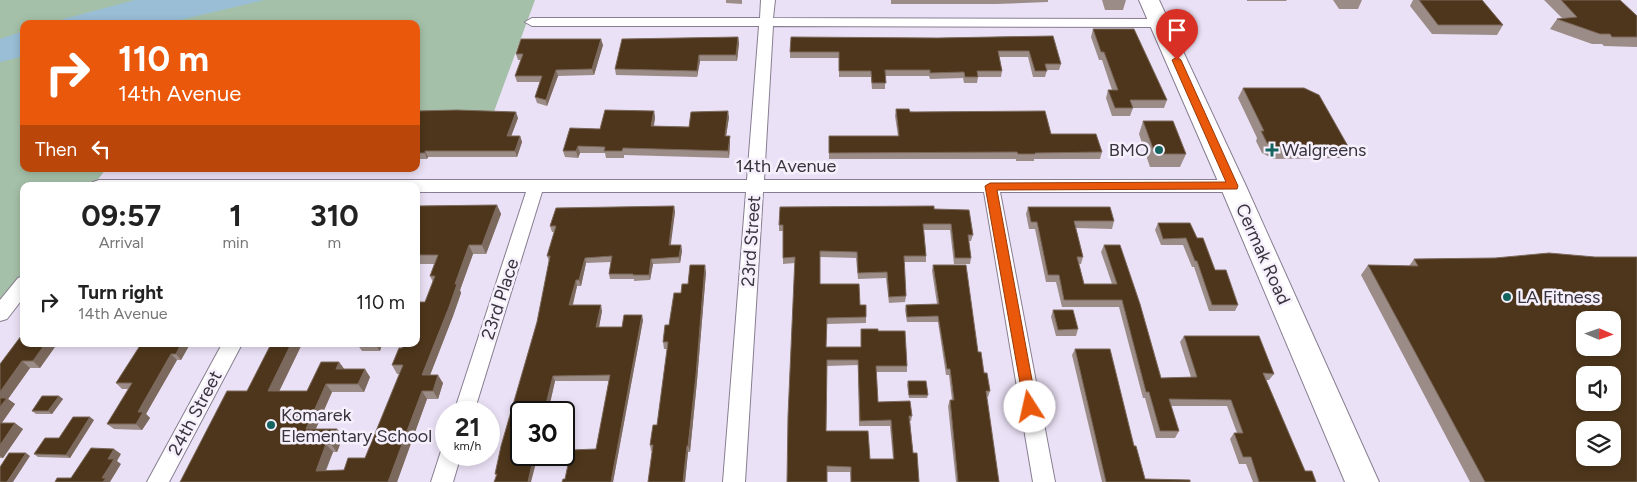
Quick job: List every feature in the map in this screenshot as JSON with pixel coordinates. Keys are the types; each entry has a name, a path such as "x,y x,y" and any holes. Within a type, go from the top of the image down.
{"main road":[{"name":"Cermak Road","path":"1149,0 1233,186 1362,482"}],"street":[{"name":"23rd Street","path":"734,482 768,0"},
{"path":"532,22 1160,23"},
{"name":"23rd Place","path":"467,401 536,185"},
{"name":"14th Avenue","path":"420,186 1233,186"},
{"path":"990,186 1044,482"},
{"path":"0,314 20,288"},
{"name":"24th Street","path":"158,482 230,347"},
{"path":"442,482 447,466"}],"green space":[{"path":"0,0 535,0 492,117 420,115 420,20 20,20 20,172 104,172 96,182 20,182 20,277 0,302"}],"water":[{"path":"135,0 265,0 180,20 60,20"},
{"path":"20,32 20,57 0,62 0,39"}],"building":[{"path":"1419,0 1482,0 1503,25 1438,25"},
{"path":"1561,0 1620,0 1637,16 1637,37 1612,37 1610,34 1600,34 1557,19 1577,17"},
{"path":"1093,29 1134,29 1167,100 1130,100 1133,108 1115,108 1108,90 1118,90"},
{"path":"1053,36 1061,64 1045,64 1047,71 1035,71 1029,51 998,51 1002,71 977,71 978,77 965,77 964,72 930,73 930,70 885,70 886,83 872,83 871,71 839,71 839,52 790,52 791,37 938,38"},
{"path":"738,37 736,55 699,55 697,71 615,69 622,39"},
{"path":"521,39 601,39 592,69 556,70 546,100 535,97 542,76 515,76 523,54 516,54"},
{"name":"Walgreens","path":"1243,88 1304,88 1319,95 1349,148 1280,149 1267,143 1261,131 1264,131"},
{"path":"896,109 909,109 910,112 1045,111 1051,134 1096,134 1102,152 1035,154 1018,154 1017,152 829,153 829,136 899,136"},
{"path":"605,110 654,111 651,126 689,127 691,112 728,111 725,136 730,136 728,151 623,148 622,151 604,151 605,147 578,146 576,151 563,151 570,128 600,129"},
{"path":"420,111 516,112 507,136 520,136 515,151 425,151 425,153 420,153"},
{"path":"1143,121 1173,121 1186,154 1155,154"},
{"path":"497,205 482,245 469,245 449,307 422,375 438,375 433,391 422,391 388,482 180,482 227,391 247,391 269,347 290,347 268,391 307,391 321,362 339,362 336,369 365,369 358,384 326,384 306,429 337,429 331,444 326,444 316,471 344,470 348,458 365,458 403,365 392,365 399,348 420,347 420,302 425,302 435,276 430,276 438,255 420,255 420,206"},
{"path":"674,206 669,245 681,245 679,257 651,259 649,275 609,274 612,256 585,258 569,305 601,305 596,327 622,327 624,315 642,315 611,482 562,482 565,479 568,466 575,466 575,450 596,449 610,375 553,376 547,401 514,401 537,322 550,256 547,256 556,226 550,226 556,208"},
{"path":"934,206 934,209 969,210 973,235 968,235 971,258 955,258 951,224 923,224 926,256 904,256 906,296 889,297 887,272 858,273 857,252 820,251 820,284 859,284 860,305 866,305 866,317 827,318 826,347 861,347 861,329 905,331 907,366 876,366 878,402 910,401 912,416 909,416 913,453 917,453 919,482 851,482 851,467 827,466 827,482 787,482 795,257 783,258 783,225 779,225 780,207","holes":["827,360 858,360 860,421 891,420 894,459 870,459 868,431 826,431"]},
{"path":"1028,207 1110,207 1114,221 1074,221 1083,257 1077,257 1084,284 1117,284 1104,245 1120,245 1140,304 1161,378 1197,377 1184,336 1259,336 1274,374 1263,373 1305,471 1312,471 1316,482 1259,482 1251,457 1243,457 1234,433 1243,433 1231,400 1169,399 1179,431 1160,431 1149,392 1146,392 1122,300 1064,300 1059,275 1048,275 1037,222 1031,222"},
{"path":"1158,223 1190,223 1197,238 1203,238 1215,270 1226,270 1238,305 1212,305 1197,261 1195,261 1186,238 1163,239"},
{"path":"1549,253 1595,257 1637,257 1637,482 1485,482 1368,265 1418,266 1414,259 1495,258"},
{"path":"690,265 705,265 696,375 683,482 648,482 653,445 650,445 653,425 657,425 668,342 663,342 665,325 669,325 674,293 681,293 682,284 688,284"},
{"path":"933,265 966,265 978,352 981,352 984,373 987,373 990,391 986,391 999,482 958,482 950,400 954,400 950,369 947,369 938,316 907,317 906,305 939,304"},
{"path":"1053,310 1073,310 1078,329 1058,330"},
{"path":"20,337 20,347 43,347 33,361 22,361 0,392 0,364"},
{"path":"139,347 180,347 176,354 171,354 143,403 138,412 143,412 136,424 107,424 132,383 116,383"},
{"path":"1075,349 1110,349 1134,446 1136,446 1145,479 1190,480 1190,482 1106,482"},
{"path":"908,381 926,381 928,395 909,395"},
{"path":"42,396 59,396 48,411 32,411"},
{"path":"0,398 7,398 0,407"},
{"path":"510,415 510,466 532,466 528,482 494,482 497,474 495,474 497,466 500,466 501,446"},
{"path":"73,417 90,417 66,455 34,454 45,438 59,438"},
{"path":"0,423 15,423 0,445"},
{"path":"91,448 114,449 108,459 114,459 102,478 106,478 103,482 55,482 57,478 71,478"},
{"path":"9,453 26,453 7,482 0,482 0,467"}],"place":[{"name":"BMO","path":"1159,150"},
{"name":"Walgreens","path":"1272,150"},
{"name":"LA Fitness","path":"1507,297"},
{"name":"Komarek Elementary School","path":"271,425"}],"route":[{"path":"1030,407 990,186 1233,186 1177,60"}]}
